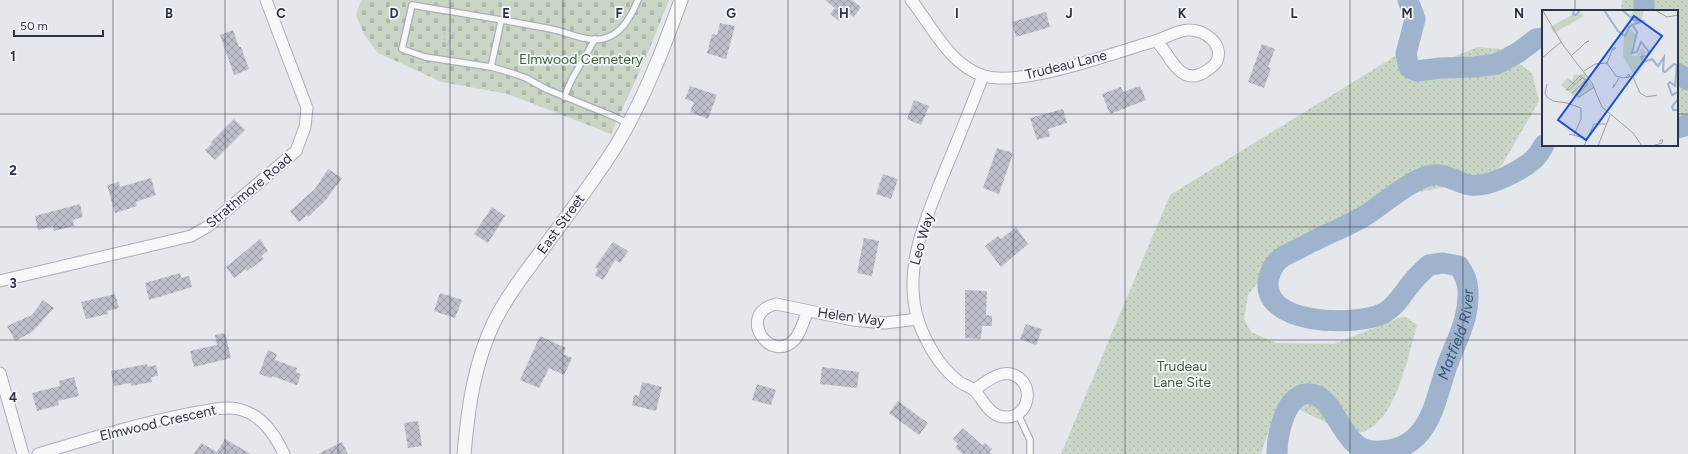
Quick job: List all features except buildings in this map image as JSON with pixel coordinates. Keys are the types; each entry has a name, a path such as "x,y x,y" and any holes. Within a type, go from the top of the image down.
{"street":[{"name":"Strathmore Road","path":"0,281 190,236 207,227 296,151 305,127 307,108 266,0"},
{"name":"East Street","path":"464,454 467,416 472,387 483,349 494,322 519,282 598,173 628,124 647,86 681,0"},
{"name":"Trudeau Lane","path":"911,0 946,48 970,69 983,76 1010,77 1042,73 1156,41 1183,31 1202,32 1216,44 1217,60 1202,74 1189,75 1179,71 1156,41"},
{"name":"Leo Way","path":"983,76 918,243 913,272 913,288 918,319 929,344 946,370 958,382 974,390 996,415 1007,418 1018,414"},
{"name":"Helen Way","path":"808,310 795,339 785,345 779,346 768,343 758,331 759,316 771,305 781,304 808,310 853,320 872,322 901,322 918,319"},
{"path":"0,373 23,454"},
{"path":"974,390 1001,374 1014,375 1024,383 1028,394 1026,405 1018,414"},
{"name":"Elmwood Crescent","path":"38,454 143,424 181,415 225,408 247,412 264,423 271,431 284,454"}],"lane":[{"path":"628,124 615,117 564,97 526,78 491,67 425,57 402,49 412,5 552,29 595,39 609,36 624,25 632,16 638,0"},
{"path":"491,67 501,21"},
{"path":"564,97 572,79 595,39"},
{"path":"1018,414 1030,440 1030,454"}],"path":[{"path":"451,30 454,33 452,40 448,41 444,39 443,36 446,31 451,30"}],"green space":[{"name":"Elmwood Cemetery","path":"361,0 669,0 647,55 611,134 508,94 442,82 378,53 364,34 356,15"},
{"path":"1622,0 1688,0 1688,118 1678,134 1678,10 1621,10"},
{"name":"Trudeau Lane Site","path":"1410,47 1415,61 1427,67 1478,47 1500,49 1532,73 1539,101 1502,165 1483,180 1414,193 1346,214 1272,265 1248,295 1244,319 1251,332 1277,343 1334,344 1404,316 1417,325 1404,373 1397,391 1389,408 1379,421 1367,430 1353,433 1333,426 1294,407 1285,409 1273,417 1261,454 1061,454 1170,195"}],"waterway":[{"name":"Matfield River","path":"1408,0 1415,19 1406,54 1409,67 1417,71 1497,64 1519,52 1536,39 1542,38"},
{"path":"1644,0 1644,10"},
{"path":"1678,74 1688,80"},
{"path":"1678,128 1688,125"},
{"name":"Matfield River","path":"1277,454 1280,429 1287,410 1298,397 1305,394 1315,395 1324,401 1352,441 1362,448 1373,451 1391,450 1407,444 1417,436 1424,428 1433,409 1446,368 1463,326 1468,300 1467,284 1459,266 1443,263 1429,265 1414,280 1397,302 1384,313 1353,320 1332,321 1312,319 1293,314 1278,305 1269,293 1269,277 1272,268 1277,262 1287,254 1363,217 1406,187 1424,177 1442,175 1470,185 1486,184 1512,174 1533,160 1543,146"}]}
